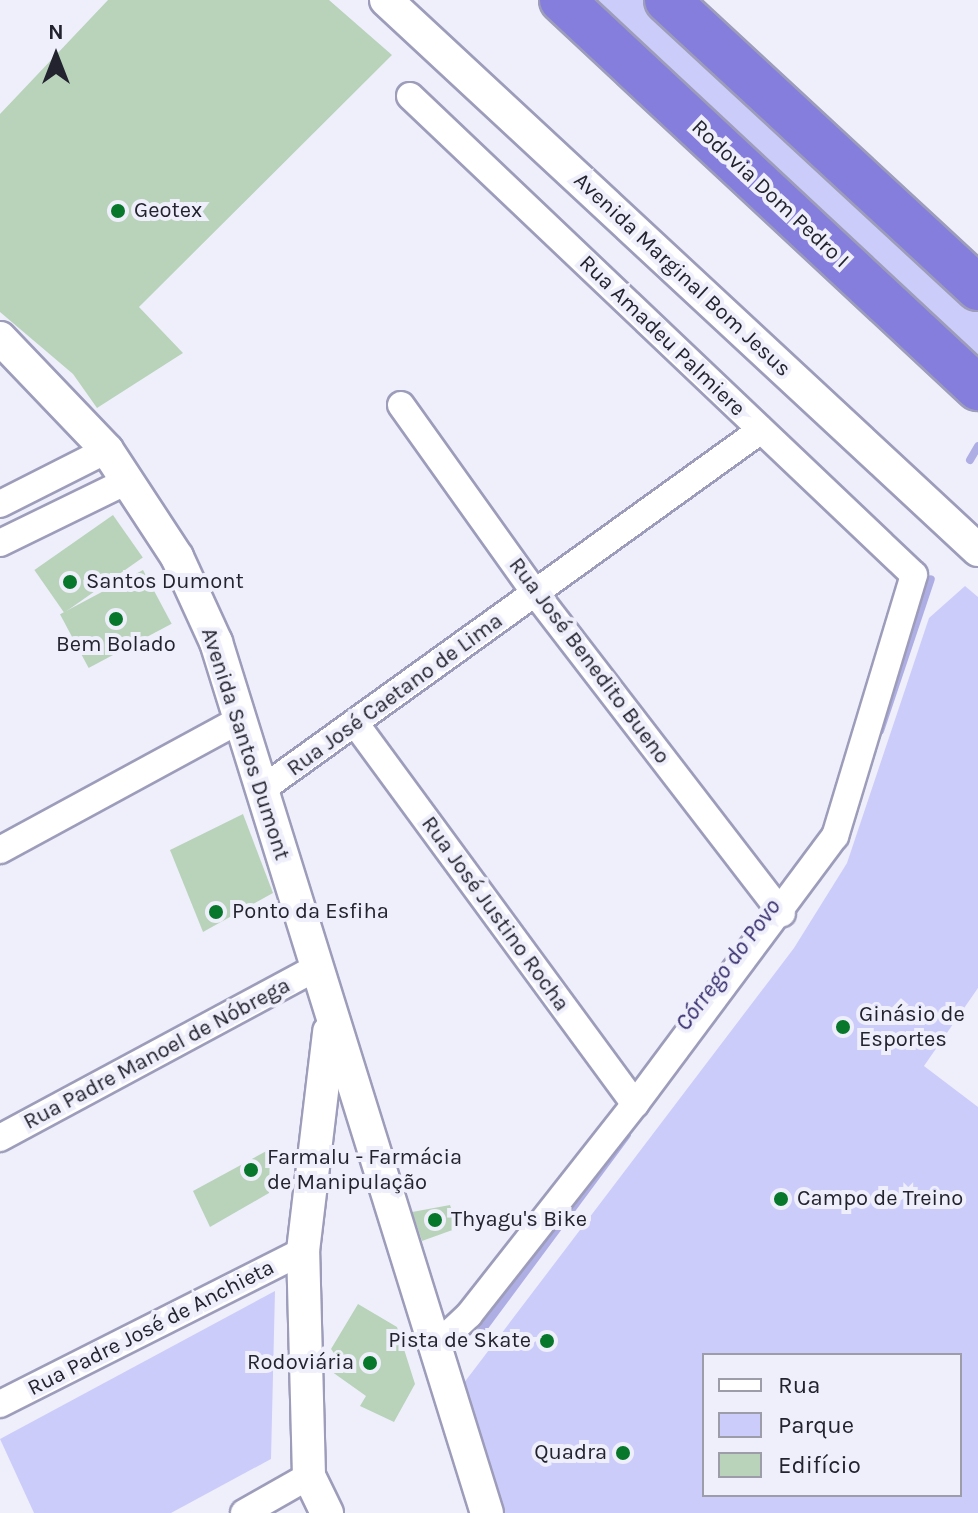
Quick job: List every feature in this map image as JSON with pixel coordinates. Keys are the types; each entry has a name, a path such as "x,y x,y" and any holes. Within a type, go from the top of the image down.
{"highway":[{"name":"Rodovia Dom Pedro I","path":"562,0 967,377"},
{"path":"667,0 978,288"}],"street":[{"name":"Avenida Marginal Bom Jesus","path":"386,0 978,550"},
{"name":"Rua Amadeu Palmiere","path":"410,96 914,575 835,836 782,913"},
{"name":"Avenida Santos Dumont","path":"0,338 107,450 129,480 177,557 216,642 314,969 437,1345 487,1513"},
{"name":"Rua José Benedito Bueno","path":"401,405 536,594 782,913"},
{"name":"Rua José Caetano de Lima","path":"261,790 761,430"},
{"path":"0,504 107,450"},
{"path":"0,543 129,480"},
{"path":"0,850 239,720"},
{"name":"Rua José Justino Rocha","path":"355,723 635,1104"},
{"path":"437,1345 469,1315 782,913"},
{"name":"Rua Padre Manoel de Nóbrega","path":"0,1138 314,969"},
{"name":"Avenida Santos Dumont","path":"327,1513 309,1476 303,1251 331,1021"},
{"name":"Rua Padre José de Anchieta","path":"0,1404 303,1251"},
{"path":"244,1513 309,1476"}],"green space":[{"path":"585,0 644,0 978,312 978,357"},
{"name":"Ginásio de Esportes","path":"965,586 978,597 978,988 924,1066 978,1107 978,1513 498,1513 457,1392 794,948 847,863 929,618"},
{"path":"275,1291 271,1459 171,1513 34,1513 0,1439"}],"building":[{"name":"Geotex","path":"108,0 329,0 392,55 139,307 183,353 97,408 73,374 0,312 0,114"},
{"name":"Santos Dumont","path":"113,515 143,558 64,613 34,570"},
{"name":"Bem Bolado","path":"143,570 172,624 89,668 60,614"},
{"path":"243,814 273,893 203,932 170,850"},
{"name":"Farmalu - Farmácia de Manipulação","path":"270,1149 269,1193 210,1227 193,1191"},
{"name":"Thyagu's Bike","path":"450,1205 458,1228 422,1241 412,1212"},
{"name":"Rodoviária","path":"358,1304 397,1327 415,1384 394,1422 360,1406 366,1396 328,1369 336,1356 331,1349"}],"waterway":[{"name":"Córrego do Povo","path":"970,460 978,446"},
{"name":"Córrego do Povo","path":"880,731 931,579"},
{"name":"Córrego do Povo","path":"479,1334 627,1135"}],"place":[{"name":"Geotex","path":"118,211"},
{"name":"Santos Dumont","path":"70,582"},
{"name":"Bem Bolado","path":"116,619"},
{"name":"Ponto da Esfiha","path":"216,912"},
{"name":"Ginásio de Esportes","path":"843,1027"},
{"name":"Farmalu - Farmácia de Manipulação","path":"251,1170"},
{"name":"Campo de Treino","path":"781,1199"},
{"name":"Thyagu's Bike","path":"435,1220"},
{"name":"Pista de Skate","path":"547,1341"},
{"name":"Rodoviária","path":"370,1363"},
{"name":"Quadra","path":"623,1453"}]}
